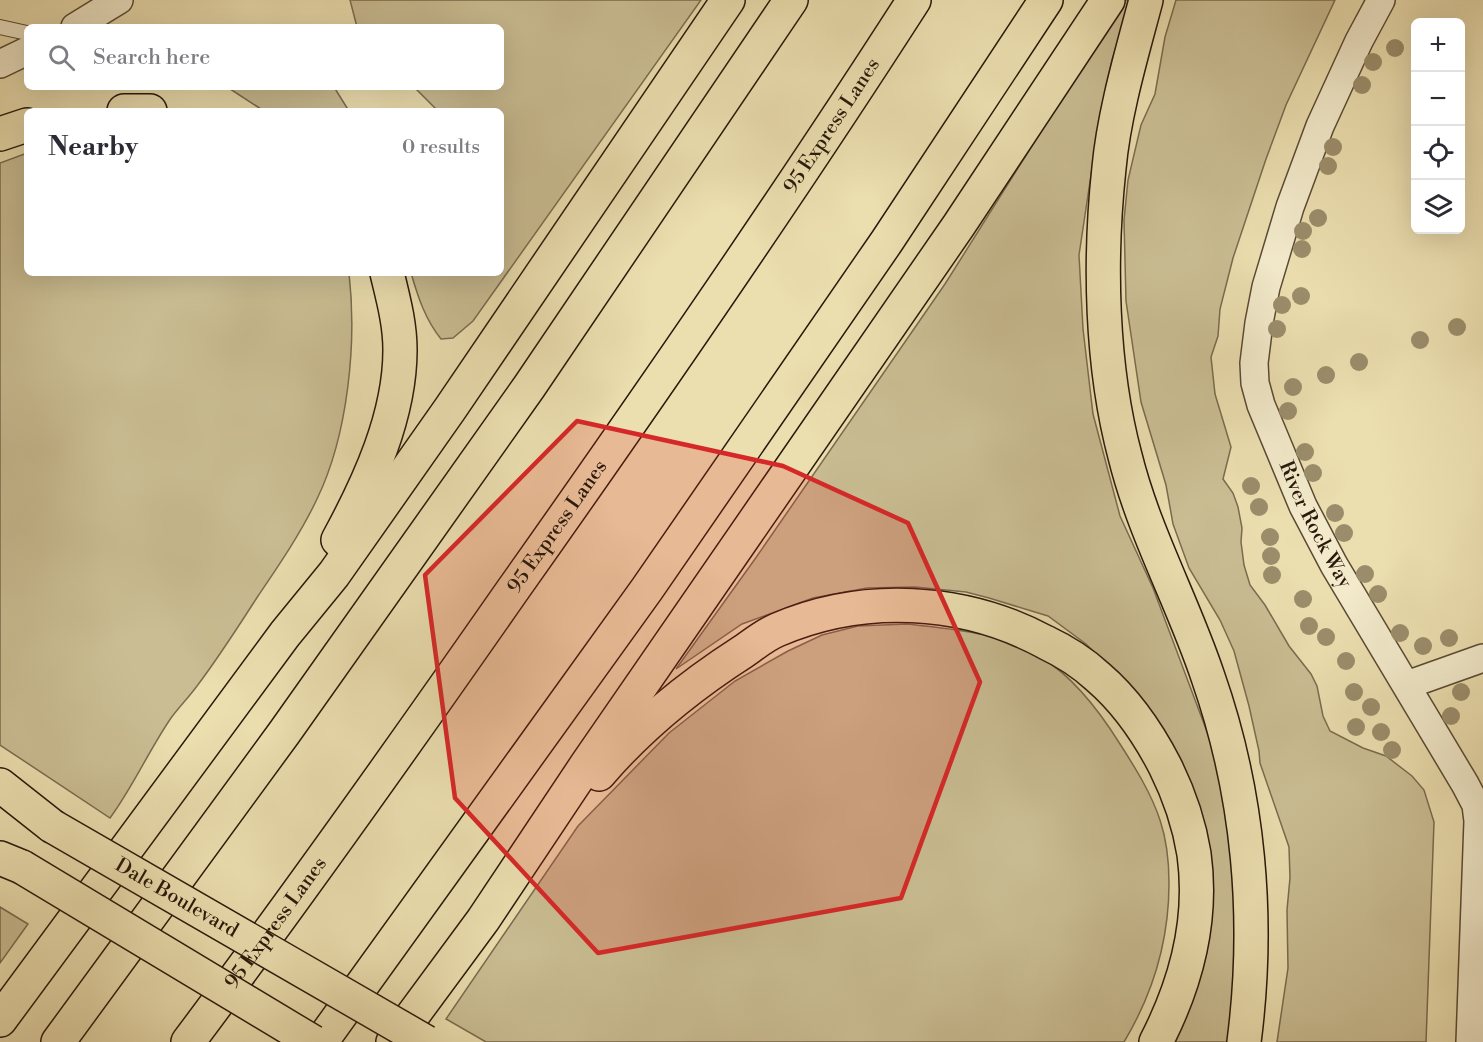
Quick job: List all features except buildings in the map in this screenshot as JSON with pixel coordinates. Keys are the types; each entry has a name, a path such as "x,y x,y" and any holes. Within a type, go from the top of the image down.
{"main road":[{"path":"0,1020 285,634 334,574 450,409 728,0"},
{"path":"58,1042 284,733 528,387 791,0"},
{"name":"95 Express Lanes","path":"188,1042 374,789 658,385 835,123 914,0"},
{"path":"321,1042 647,589 887,241 1046,0"},
{"path":"393,1042 503,891 587,764 952,235 1108,0"},
{"path":"1146,0 1125,82 1109,166 1104,259 1106,341 1112,392 1124,455 1142,517 1208,675 1230,748 1238,788 1249,864 1252,932 1250,1000 1245,1042"},
{"path":"0,134 24,126"},
{"path":"285,634 348,522 373,466 388,423 399,378 400,348 396,310 388,276"},
{"path":"503,891 614,756 677,699 715,669 775,630 808,619 852,609 896,604 941,606 983,616 1034,635 1098,676 1128,709 1154,746 1174,785 1185,815 1194,854 1196,886 1194,926 1185,973 1172,1012 1156,1042"},
{"name":"Dale Boulevard","path":"0,785 52,826 426,1042"},
{"path":"11,862 313,1042"}],"street":[{"path":"80,24 118,0"},
{"name":"River Rock Way","path":"1381,0 1359,41 1320,126 1290,207 1266,287 1258,323 1254,363 1255,383 1261,405 1303,506 1334,565 1444,746 1476,805 1478,821 1475,1036"},
{"path":"0,64 24,52"},
{"path":"1407,686 1483,658"}],"lane":[{"path":"0,27 24,32"}],"highlighted area":[{"path":"577,421 783,466 908,523 980,682 901,898 598,953 455,798 425,575"}],"shaded area":[{"path":"350,0 701,0 473,321 453,338 441,339 423,308 412,276 504,276 504,108 435,108 417,90 504,90 504,24 356,24"},
{"path":"1124,0 1131,0 1112,60 1101,111 1079,255 1083,329 1093,414 1120,516 1153,588 1221,769 1233,839 1240,972 1230,1042 1171,1042 1207,946 1213,898 1207,851 1138,695 1086,644 1048,616 966,592 915,587 867,588 813,598 742,624 676,669 945,284"},
{"path":"1176,0 1335,0 1286,105 1266,159 1233,258 1220,309 1218,336 1211,357 1215,394 1231,447 1223,479 1233,493 1238,507 1242,528 1244,565 1250,585 1265,605 1289,646 1311,674 1317,686 1323,716 1330,731 1363,748 1386,756 1412,776 1424,790 1434,822 1426,1042 1277,1042 1288,968 1289,847 1260,763 1249,706 1234,651 1220,620 1189,568 1173,524 1166,485 1141,402 1126,301 1124,220 1128,180 1141,125 1155,94 1165,37"},
{"path":"232,90 336,90 347,108 259,108"},
{"path":"24,154 24,276 349,276 352,329 348,388 336,447 317,499 282,561 213,664 171,718 110,818 0,745 0,163"},
{"path":"907,624 994,637 1027,649 1054,666 1095,708 1126,753 1148,791 1160,820 1166,844 1169,875 1166,925 1158,966 1144,1004 1124,1042 486,1042 446,1019 578,826 669,733 735,681 822,635 858,626"},
{"path":"0,907 28,924 0,963"}]}
